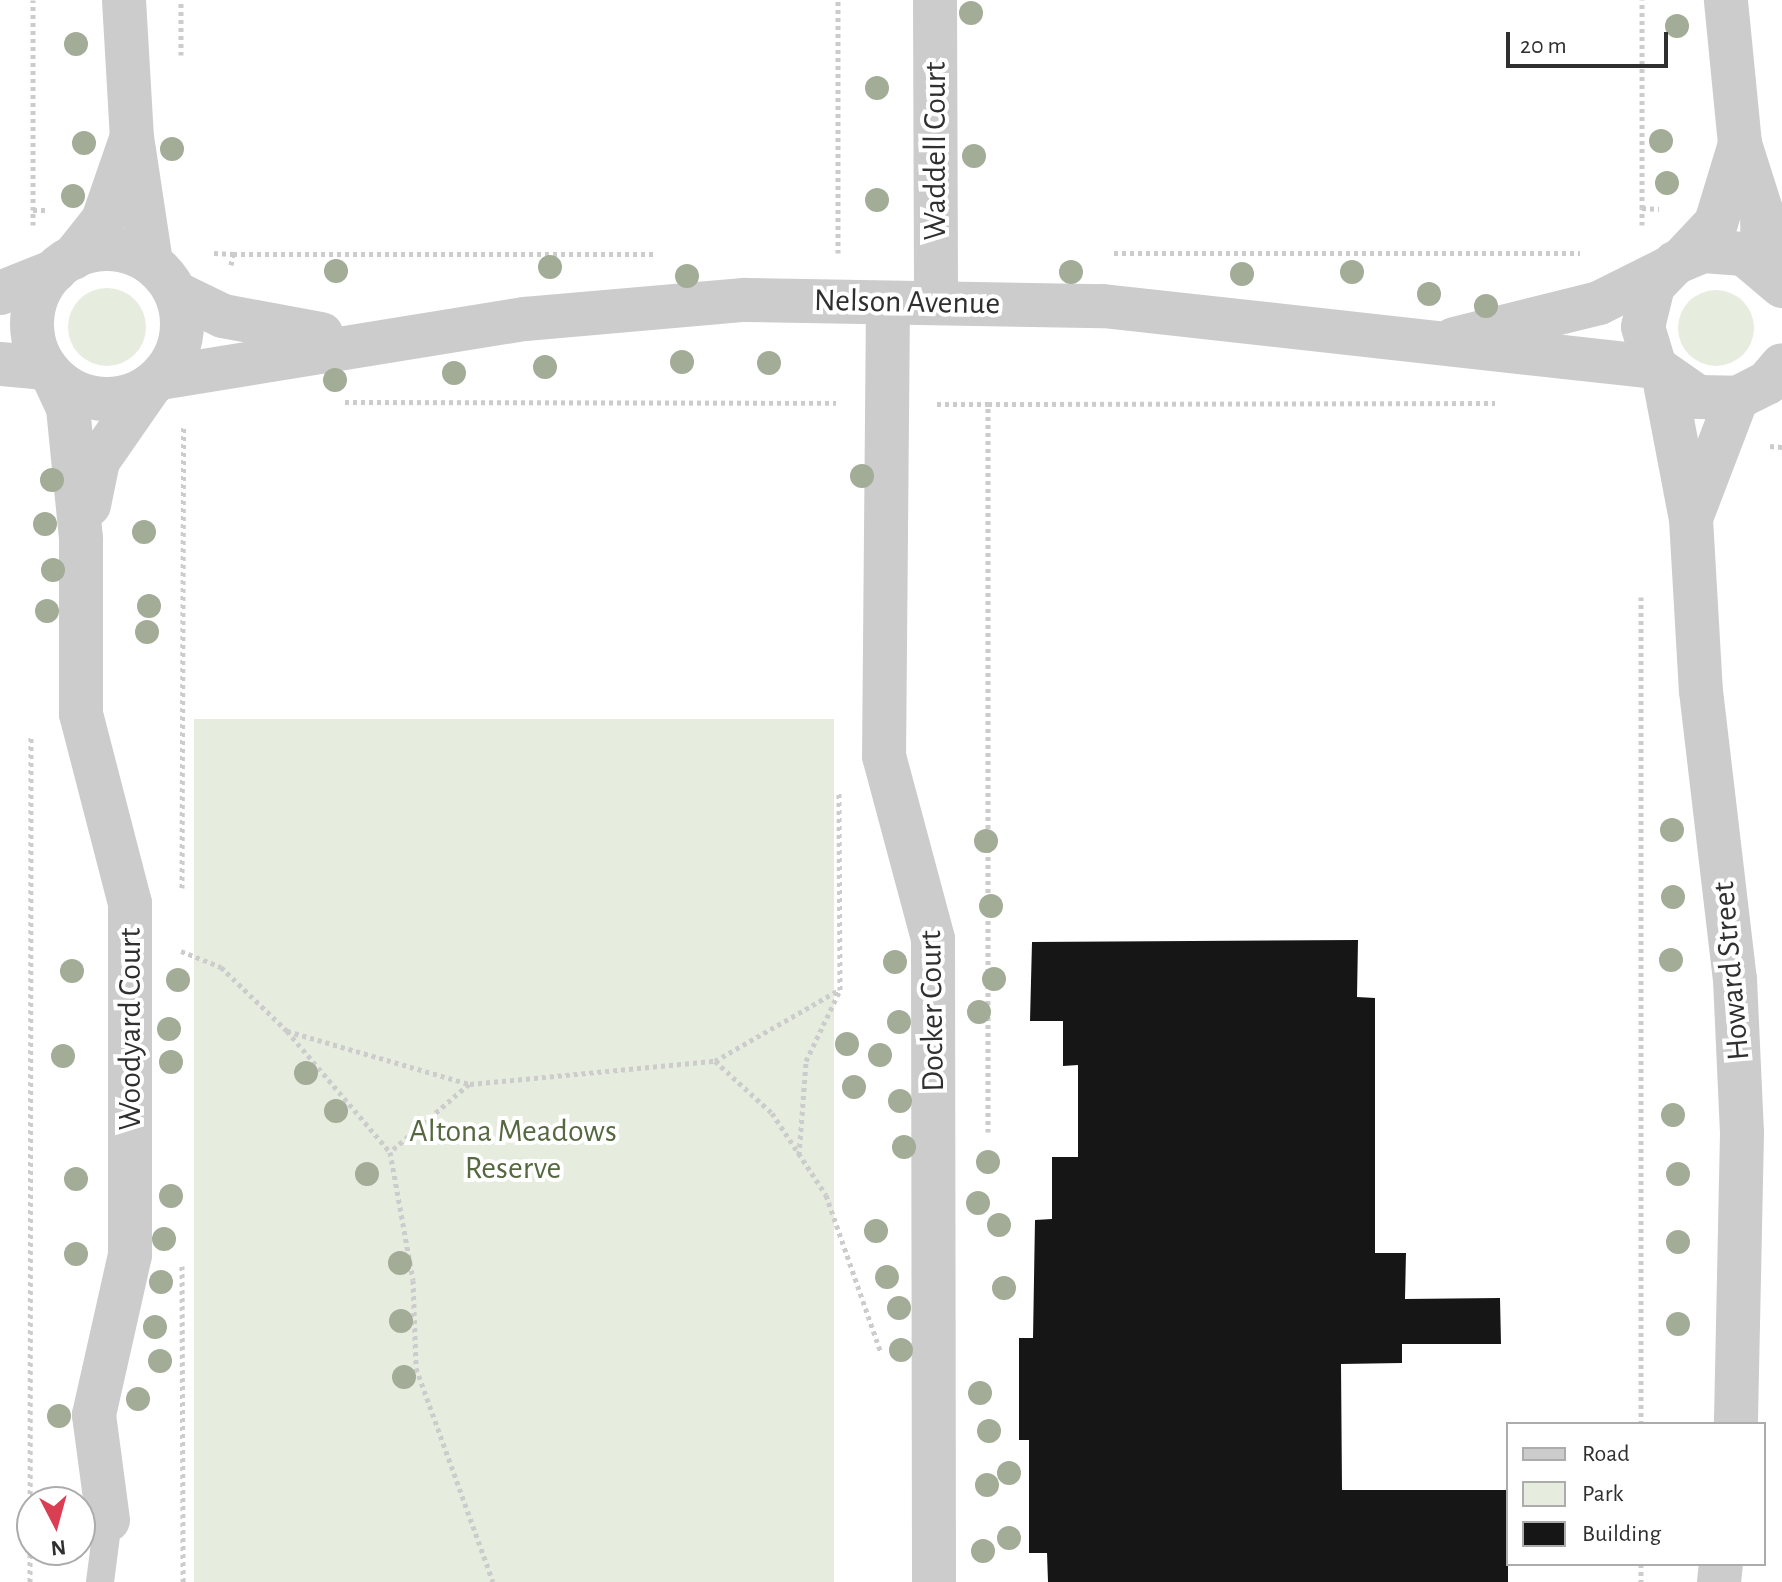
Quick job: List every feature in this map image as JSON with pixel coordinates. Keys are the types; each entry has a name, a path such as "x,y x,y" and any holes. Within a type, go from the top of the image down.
{"street":[{"path":"0,364 50,373 100,400 155,382 181,339 132,137 124,0"},
{"name":"Waddell Court","path":"935,0 936,303"},
{"path":"1726,0 1740,144 1762,213 1772,275"},
{"path":"50,373 32,327 41,288 103,220 132,137"},
{"path":"1675,264 1716,223 1740,144"},
{"path":"0,293 64,264 113,249 164,278"},
{"path":"1675,264 1723,250 1772,275"},
{"name":"Nelson Avenue","path":"1444,342 1599,303 1675,264"},
{"name":"Howard Street","path":"1675,264 1645,306 1646,348 1660,373 1691,519 1701,691 1739,1035 1736,1422"},
{"name":"Nelson Avenue","path":"164,278 238,320 371,341"},
{"name":"Nelson Avenue","path":"155,382 371,341 744,300 1103,306 1444,342 1514,357 1660,373"},
{"name":"Docker Court","path":"888,303 884,756 933,939 934,1582"},
{"name":"Woodyard Court","path":"50,373 68,408 81,539 81,714 130,903 130,1255 94,1415 108,1520"},
{"path":"1660,373 1698,397 1767,381"},
{"name":"Howard Street","path":"1691,519 1714,444 1767,381"},
{"name":"Woodyard Court","path":"81,539 98,461 155,382"}],"lane":[{"path":"100,1582 108,1520"}],"path":[{"path":"33,0 33,210"},
{"path":"838,0 838,254"},
{"path":"1642,0 1642,208"},
{"path":"328,402 836,403"},
{"path":"988,1136 988,404 1500,403"},
{"path":"181,903 184,419"},
{"path":"1714,444 1782,447"},
{"path":"1641,584 1641,1422"},
{"path":"30,1582 31,727"},
{"path":"181,935 181,966"},
{"path":"181,951 221,967 287,1031 390,1152 413,1280 416,1368 493,1582"},
{"path":"287,1031 470,1084 715,1061 840,990 806,1061 799,1155"},
{"path":"715,1061 772,1113 826,1195 884,1371"},
{"path":"390,1152 470,1084"},
{"path":"182,1253 184,1582"}],"green space":[{"path":"107,288 122,291 135,299 143,312 146,327 143,342 135,355 122,363 107,366 92,363 79,355 71,342 68,327 71,312 79,299 92,291"},
{"path":"1716,290 1730,293 1743,301 1751,314 1754,328 1751,342 1743,355 1730,363 1716,366 1702,363 1689,355 1681,342 1678,328 1681,314 1689,301 1702,293"},
{"name":"Altona Meadows Reserve","path":"194,719 834,719 834,1582 194,1582"}],"building":[{"path":"1358,940 1357,997 1375,998 1375,1253 1406,1253 1405,1299 1500,1298 1501,1344 1402,1344 1402,1363 1341,1364 1342,1490 1506,1490 1508,1582 1048,1582 1047,1553 1029,1553 1029,1440 1019,1440 1019,1338 1033,1338 1035,1220 1052,1219 1052,1157 1078,1157 1078,1065 1063,1066 1063,1021 1030,1021 1032,942"}]}
